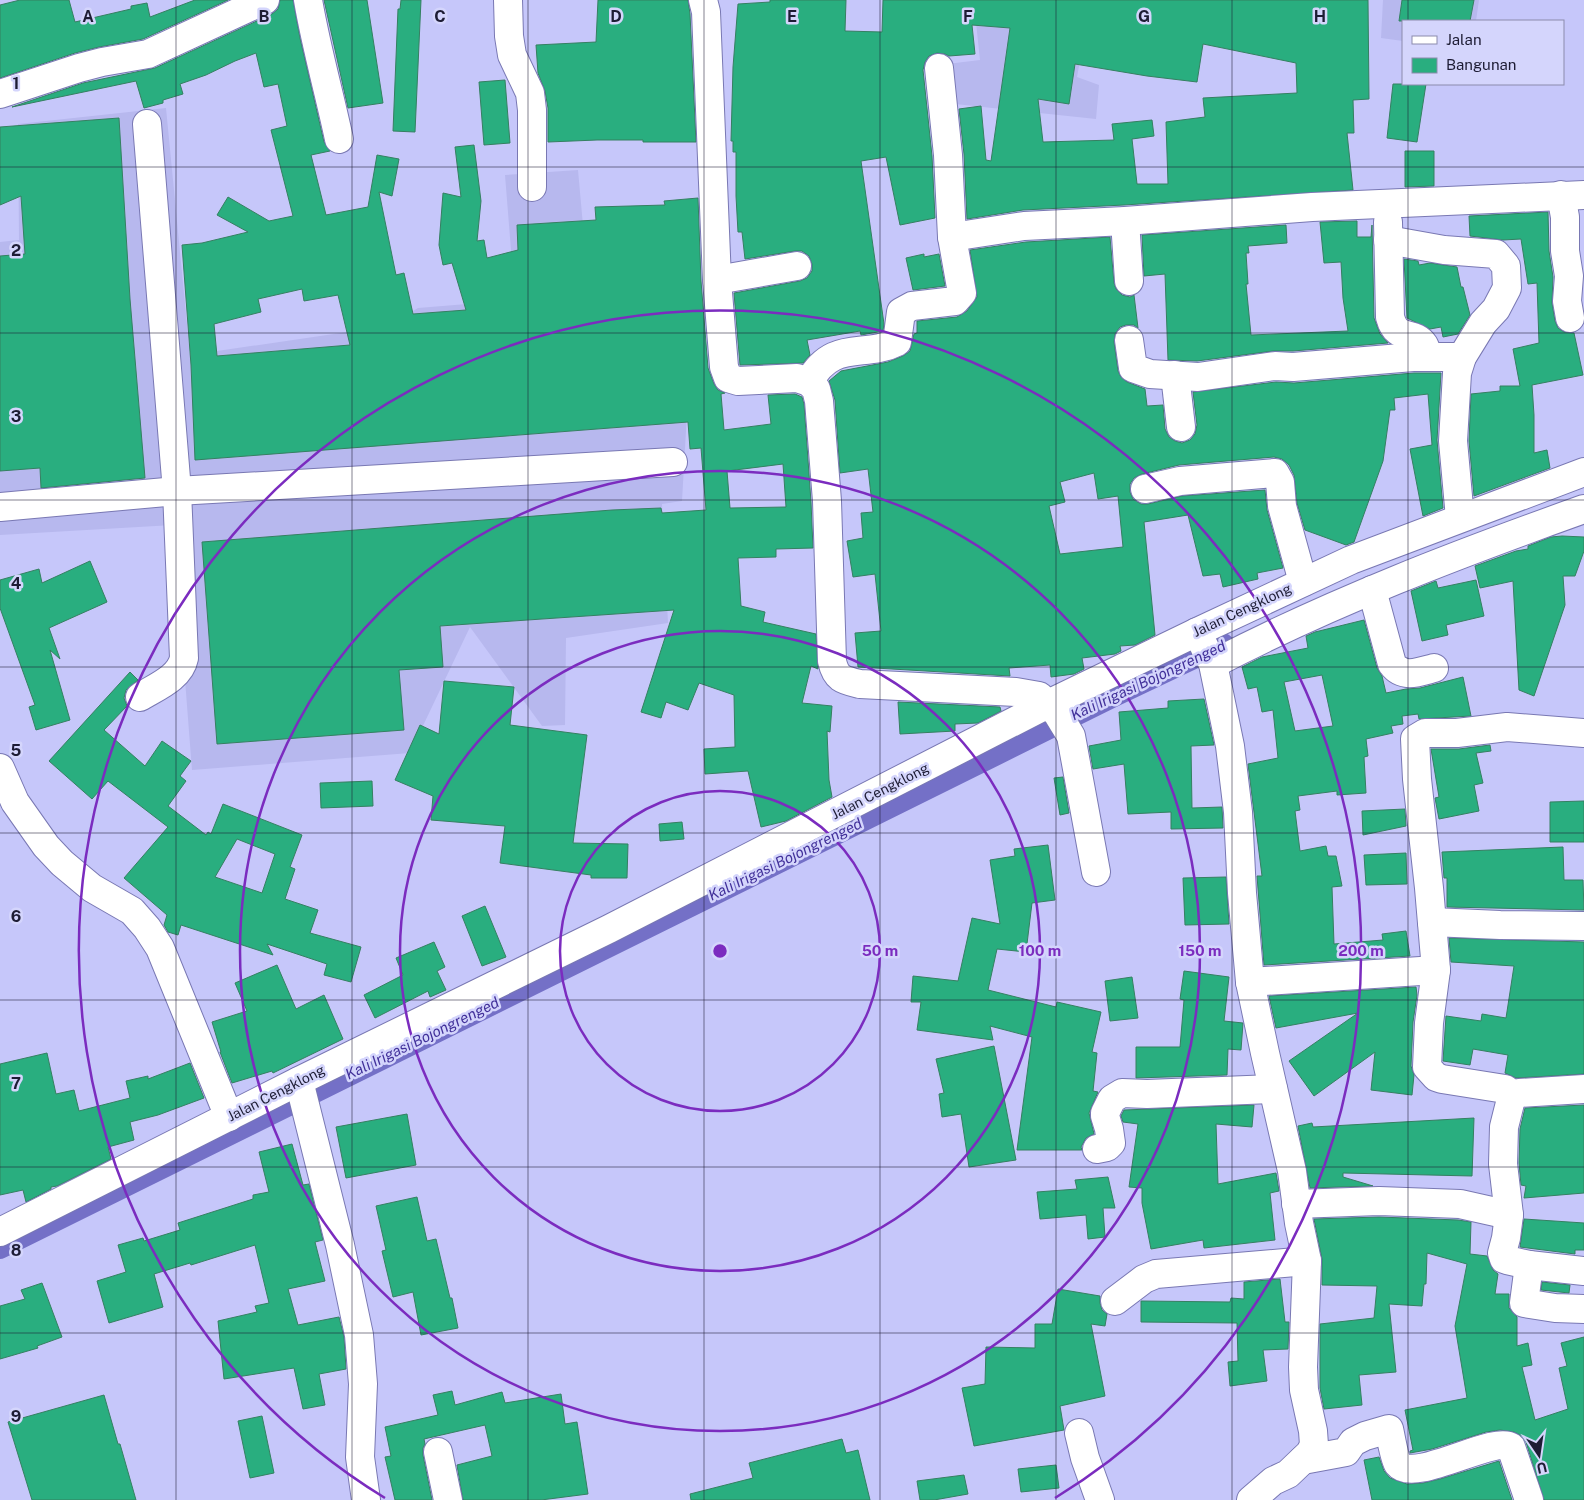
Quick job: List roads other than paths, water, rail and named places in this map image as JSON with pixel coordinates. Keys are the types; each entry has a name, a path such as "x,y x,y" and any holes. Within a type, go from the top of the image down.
{"street":[{"path":"0,94 79,68 148,54 265,0"},
{"path":"308,0 316,47 330,95 338,139"},
{"path":"508,0 509,36 512,55 530,93 532,110 532,187"},
{"path":"703,0 706,12 717,280 724,367 728,378 738,381 797,378 809,382 816,389 827,501 832,661 836,673 844,680 860,684 1016,692 1038,696 1053,709 1071,736 1096,872"},
{"path":"809,382 815,372 831,358 843,352 888,346 897,342 901,312 912,306 955,301 962,293 952,236 948,155 939,68"},
{"path":"140,697 174,675 182,667 183,662 177,490 147,124"},
{"path":"952,236 1024,226 1125,222 1312,207 1573,195 1565,217 1565,251 1569,276 1567,301 1570,318"},
{"path":"1387,203 1390,317 1392,324 1400,334 1411,336 1423,344 1428,357"},
{"path":"1125,222 1129,281"},
{"path":"1388,240 1444,250 1496,254 1506,266 1507,288 1496,309 1483,323 1462,357 1456,382 1453,441 1460,518"},
{"path":"717,280 797,266"},
{"path":"1129,340 1133,368 1150,374 1198,377 1275,366 1293,367 1428,357 1462,357"},
{"path":"1175,375 1181,427"},
{"path":"0,507 177,490 673,462"},
{"name":"Jalan Cengklong","path":"0,1232 229,1117 303,1098 609,929 1053,709 1205,648 1303,582 1460,518 1505,521 1584,472"},
{"path":"1145,489 1180,481 1275,473 1280,482 1282,506 1303,582"},
{"path":"1250,1500 1273,1482 1288,1474 1310,1453 1314,1445 1303,1375 1307,1261 1292,1171 1250,982 1238,812 1230,746 1205,648 1270,635 1366,591 1505,521 1584,509"},
{"path":"1352,562 1366,591 1392,664 1396,670 1402,674 1434,668"},
{"path":"1512,1095 1505,1089 1442,1080 1436,1077 1427,1067 1429,1022 1436,970 1417,779 1415,739 1425,733 1457,733 1507,727 1584,733"},
{"path":"0,768 15,802 46,846 62,863 92,888 132,911 147,928 160,948 229,1117"},
{"path":"1432,922 1584,926"},
{"path":"1250,982 1436,970"},
{"path":"1097,1149 1107,1148 1111,1143 1105,1116 1112,1099 1122,1093 1148,1094 1273,1089"},
{"path":"1512,1095 1584,1089"},
{"path":"1512,1095 1504,1127 1503,1164 1509,1215 1502,1253 1504,1259 1529,1265 1584,1271"},
{"path":"303,1098 340,1245 358,1335 363,1384 360,1457 366,1500"},
{"path":"1296,1204 1379,1201 1460,1204 1509,1215"},
{"path":"1115,1301 1144,1279 1156,1274 1307,1261"},
{"path":"1529,1265 1524,1303 1555,1308 1584,1308"},
{"path":"1302,1460 1346,1452 1353,1442 1365,1436 1389,1430 1396,1459 1398,1464 1403,1467 1418,1468 1505,1444 1511,1447 1529,1500"},
{"path":"1079,1433 1085,1458 1100,1500"},
{"path":"438,1452 448,1500"}],"waterway":[{"name":"Kali Irigasi Bojongrenged","path":"0,1248 1114,696 1223,644"}]}
